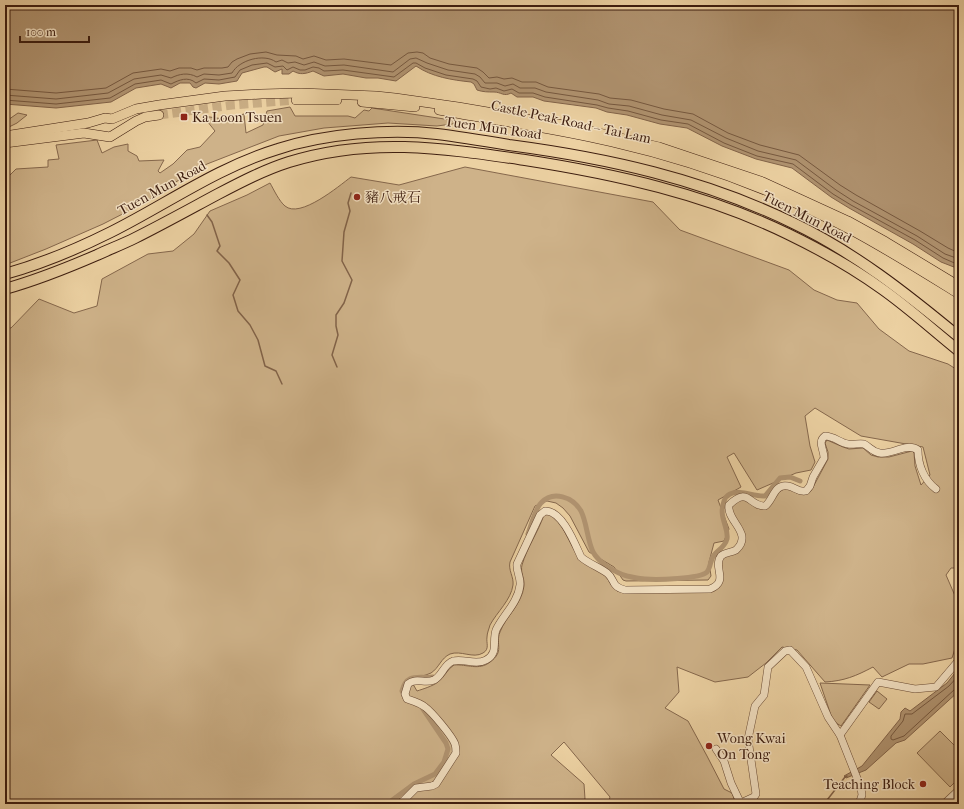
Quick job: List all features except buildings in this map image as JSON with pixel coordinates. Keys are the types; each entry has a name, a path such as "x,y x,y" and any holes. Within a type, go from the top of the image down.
{"highway":[{"name":"Tuen Mun Road","path":"5,274 57,256 111,232 204,180 239,163 280,148 315,140 355,134 385,132 425,133 595,158 644,169 693,183 744,201 794,223 854,256 908,295 959,337"},
{"name":"Tuen Mun Road","path":"5,289 64,269 132,240 257,174 288,162 356,148 389,146 426,147 547,164 643,182 692,196 738,213 788,234 844,264 882,289 959,351"}],"main road":[{"path":"5,136 88,123 105,118 112,119 136,109 225,96 302,93 382,97 458,110"},
{"path":"296,100 352,101 458,110"},
{"name":"Castle Peak Road – Tai Lam","path":"458,110 569,126 659,147 749,178 817,206 848,221 959,286"},
{"name":"Castle Peak Road – Tai Lam","path":"458,110 611,142 658,154 761,189 804,207 836,223 886,250 959,294"},
{"path":"5,143 84,133 110,137 136,121 145,117 159,115"},
{"path":"112,119 118,127 116,133"},
{"path":"101,135 98,127 102,120"}],"street":[{"path":"398,804 416,788 436,784 456,754 455,745 450,735 428,710 407,699 405,694 408,684 414,680 433,681 446,666 453,661 478,663 486,660 492,655 495,650 496,632 516,600 519,591 520,582 517,564 540,515 545,511 552,512 557,515 562,521 581,557 607,573 614,585 618,588 625,590 710,589 716,586 720,581 720,558 725,553 736,550 741,542 741,530 729,513 729,505 737,498 745,497 749,498 757,505 765,506 769,504 774,492 786,485 800,492 806,491 824,458 820,443 825,436 830,436 838,441 850,445 862,444 878,453 889,453 908,447 913,447 918,450 919,464 925,476 936,489"},
{"path":"716,749 724,761 731,783 741,803 754,797 756,794 748,740 755,706 764,695 768,667 785,651 790,650 806,667 828,717 840,735 861,788 862,795 859,804"},
{"path":"840,735 878,682 916,688 936,687 959,660"},
{"path":"944,804 959,790"}],"shaded area":[{"path":"290,107 295,116 348,116 355,118 364,110 369,111 372,108 451,120 455,123 437,126 388,123 324,128 279,136 207,164 142,204 103,224 5,265 5,177 8,177 16,169 48,167 48,160 59,159 56,145 97,140 102,153 114,147 128,144 128,151 137,156 139,161 164,160 158,171 160,173 173,164 187,150 200,147 215,131 203,116 223,119 244,114 246,133 263,125 267,111"},
{"path":"18,113 27,115 17,123 5,129 5,122"},
{"path":"465,167 653,202 680,230 789,270 814,290 837,300 857,303 879,329 909,351 948,364 959,371 959,568 951,568 946,575 959,605 959,636 952,658 923,664 909,664 882,677 873,667 850,678 825,682 797,650 782,647 766,663 748,677 715,682 677,667 679,692 665,708 688,721 724,789 732,793 736,804 608,804 610,797 564,742 551,755 584,784 585,799 573,804 5,804 5,328 11,328 39,299 74,313 97,306 102,279 148,254 173,251 194,234 210,211 270,183 283,204 292,209 309,205 319,200 351,177 399,185","holes":["815,408 861,436 923,447 930,475 921,485 915,466 914,453 912,451 889,457 878,457 871,455 863,448 849,449 827,440 825,443 828,452 828,459 811,491 802,495 789,489 782,490 777,494 766,509 756,508 745,499 732,506 732,513 743,543 722,559 714,590 625,593 617,591 605,575 579,559 560,523 551,514 544,515 522,565 524,583 523,592 500,632 498,651 495,658 486,665 477,667 454,665 438,682 417,691 410,679 431,673 444,658 450,654 458,653 479,655 486,650 487,636 490,625 507,601 512,590 513,582 510,562 535,506 547,501 556,503 563,508 570,516 589,552 614,567 623,580 708,580 711,576 709,562 714,543 724,541 729,529 718,500 741,487 727,457 734,453 757,490 796,473 811,470 815,462 810,446 805,416"]},
{"path":"820,683 870,685 841,726 833,721"},
{"path":"877,691 887,699 879,709 869,702"},
{"path":"940,731 959,750 959,778 950,787 917,753"}],"water":[{"path":"5,5 959,5 959,269 941,262 913,244 849,208 831,197 792,168 756,159 722,146 687,128 660,124 627,115 607,112 596,108 544,101 533,97 517,97 511,93 504,94 481,91 477,90 471,82 449,79 435,75 416,66 396,81 343,74 324,76 313,71 303,74 293,71 289,74 282,74 282,69 275,72 267,67 264,67 242,73 237,81 219,84 205,83 196,88 190,83 180,83 171,88 161,84 136,88 111,102 56,108 5,104"},
{"path":"959,668 959,691 905,740 896,743 866,770 846,778 844,776 862,766 900,719 901,712 905,708 910,711 947,683"}],"waterway":[{"path":"337,367 332,355 338,335 336,315 344,303 352,280 342,261 344,232 350,211 348,203 351,193"},
{"path":"207,215 212,222 220,246 217,251 229,263 240,280 233,295 238,311 250,325 258,340 265,366 276,371 282,384"},
{"path":"528,534 535,513 541,503 551,497 562,497 573,502 581,511 593,552 603,564 618,573 643,579 687,578 707,572 713,557 726,542 727,530 722,507 727,496 738,492 765,496 780,478 790,477 800,481"},
{"path":"405,698 402,691 407,681 414,678 433,677"},
{"path":"387,804 414,784 435,774 444,762 448,749 446,743 421,706"},
{"path":"824,804 847,776"}],"tunnel":[{"path":"159,115 232,105 296,100"}],"place":[{"name":"Ka Loon Tsuen","path":"184,117"},
{"name":"豬八戒石","path":"357,197"},
{"name":"Wong Kwai On Tong","path":"709,746"},
{"name":"Teaching Block","path":"923,784"}]}
